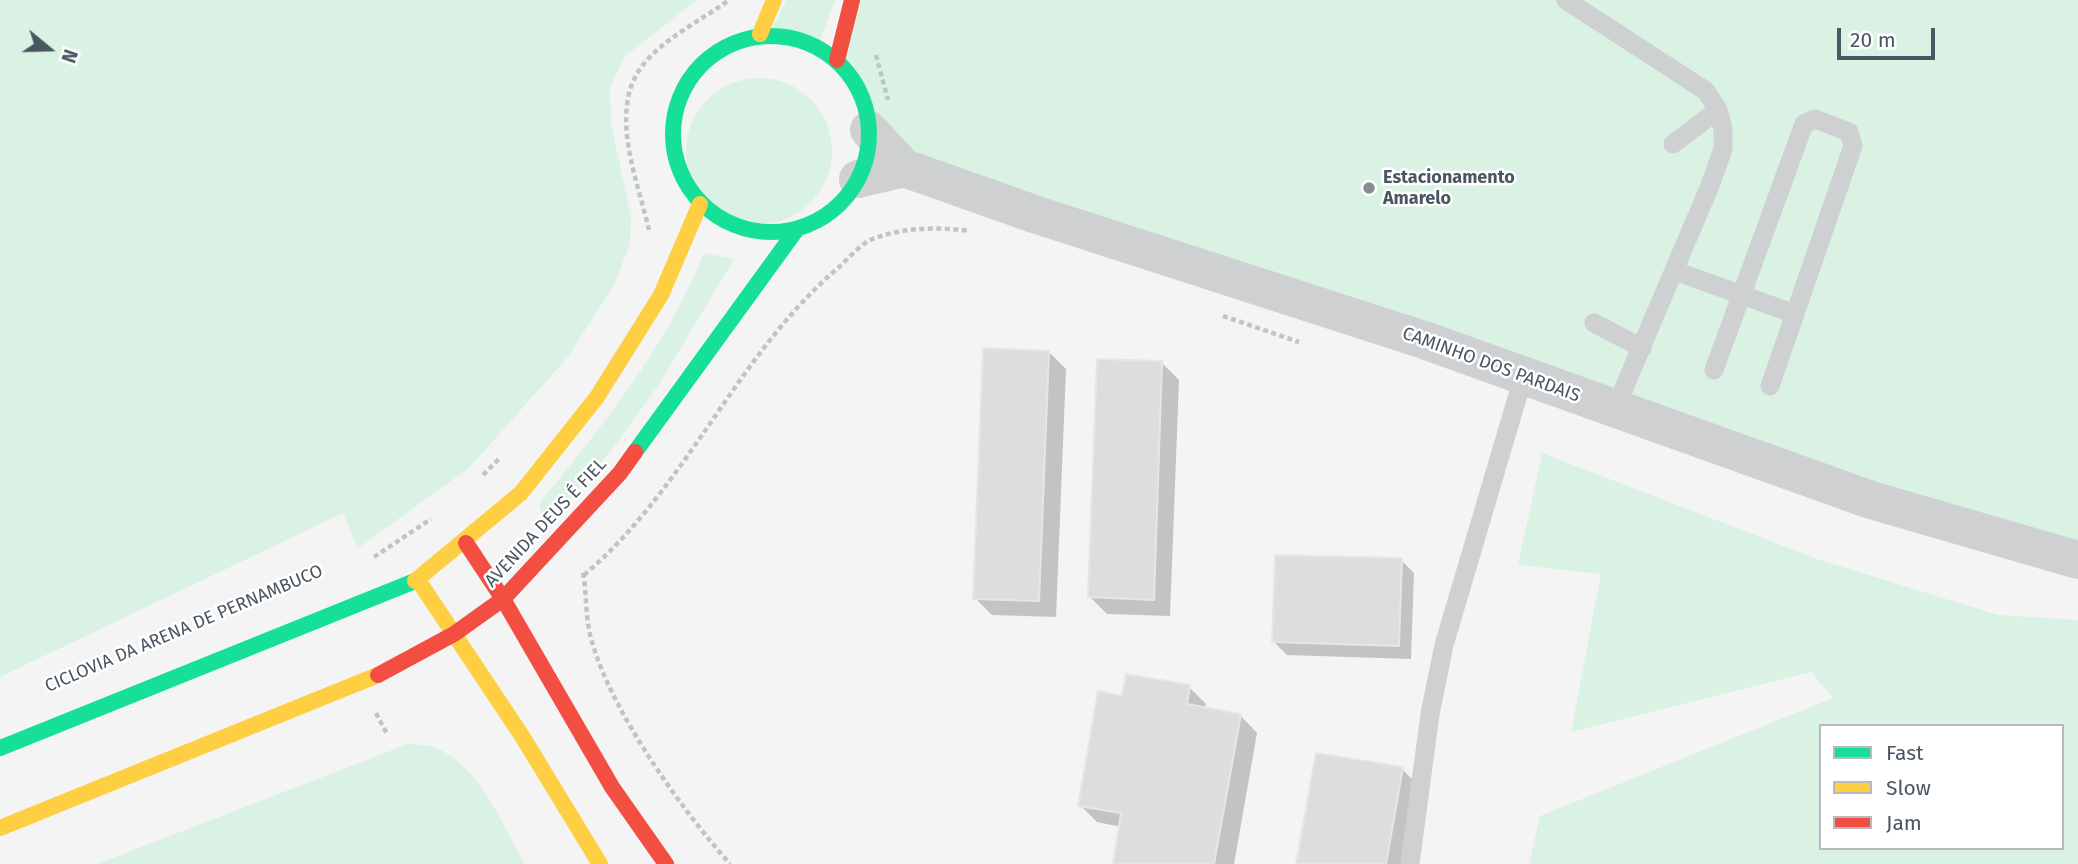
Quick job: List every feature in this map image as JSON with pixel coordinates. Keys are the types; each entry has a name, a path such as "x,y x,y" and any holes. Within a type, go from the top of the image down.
{"main road":[{"path":"760,34 774,0"},
{"path":"837,60 852,0"},
{"path":"760,34 788,36 814,44 837,60 857,85 869,130 867,155 858,179 844,200 822,218 797,229 770,233 745,229 721,219 700,204 684,181 674,155 672,128 678,100 690,76 710,56 734,42 760,34"},
{"path":"0,748 418,580 466,543 522,494 597,397 661,295 700,204"},
{"name":"AVENIDA DEUS É FIEL","path":"0,828 361,684 454,634 503,599 620,473 797,229"},
{"path":"466,543 503,599 611,787 666,864"},
{"path":"418,580 522,736 600,864"}],"street":[{"name":"CAMINHO DOS PARDAIS","path":"869,130 904,168 1037,215 1424,340 1523,378 1871,500 2078,559"},
{"path":"858,179 904,168"}],"lane":[{"path":"1566,0 1706,91 1717,110 1723,129 1723,149 1675,271 1615,409"},
{"path":"1673,144 1717,110"},
{"path":"1714,370 1804,124 1815,119 1849,132 1853,146 1770,386"},
{"path":"1675,271 1795,314"},
{"path":"1594,323 1642,348"},
{"path":"1410,864 1430,714 1444,645 1523,378"}],"path":[{"path":"647,242 649,232 627,137 630,90 643,65 655,53 729,0"},
{"path":"730,864 666,780 608,688 591,640 583,591 584,575 656,500 774,331 804,296 872,238 919,228 979,234"},
{"path":"1220,315 1298,342"},
{"path":"480,478 502,456"},
{"path":"364,564 442,510"}],"green space":[{"path":"0,0 697,0 624,57 610,87 611,124 631,216 630,244 614,285 567,358 469,468 358,548 343,513 0,677"},
{"path":"786,0 835,0 818,46 772,29"},
{"path":"852,0 2078,0 2078,560 904,168 868,116 839,45"},
{"path":"759,78 787,84 810,100 826,123 832,151 826,179 810,202 787,218 759,224 731,218 708,202 692,179 686,151 692,123 708,100 731,84"},
{"path":"704,253 734,259 660,383 614,447 546,527 539,504 609,415 652,353 689,288"},
{"path":"1542,453 1820,560 1998,615 2078,620 2078,864 1529,864 1540,816 1833,698 1811,672 1571,732 1601,574 1518,565"},
{"path":"408,744 430,746 447,753 462,765 487,796 525,864 97,864"}],"building":[{"path":"983,348 1049,351 1039,601 973,599"},
{"path":"1097,359 1162,361 1154,600 1088,597"},
{"path":"1275,555 1402,558 1399,646 1272,642"},
{"path":"1126,674 1190,685 1187,704 1241,714 1214,864 1113,864 1121,813 1078,806 1098,691 1122,696"},
{"path":"1316,753 1403,767 1386,864 1296,864"}],"traffic: fast":[{"path":"771,36 809,43 841,64 862,96 869,134 862,172 841,204 809,225 771,232 733,225 701,204 680,172 673,134 680,96 701,64 733,43 771,36"},
{"path":"635,452 797,229"},
{"path":"0,748 415,581"}],"traffic: slow":[{"path":"760,34 774,0"},
{"path":"415,581 521,493 597,397 661,295 700,204"},
{"path":"418,580 522,736 600,864"},
{"path":"0,828 378,675"}],"traffic: jam":[{"path":"837,60 852,0"},
{"path":"378,675 454,634 503,599 620,473 635,452"},
{"path":"466,543 503,599 612,787 666,864"}],"place":[{"name":"Estacionamento Amarelo","path":"1369,188"}]}
